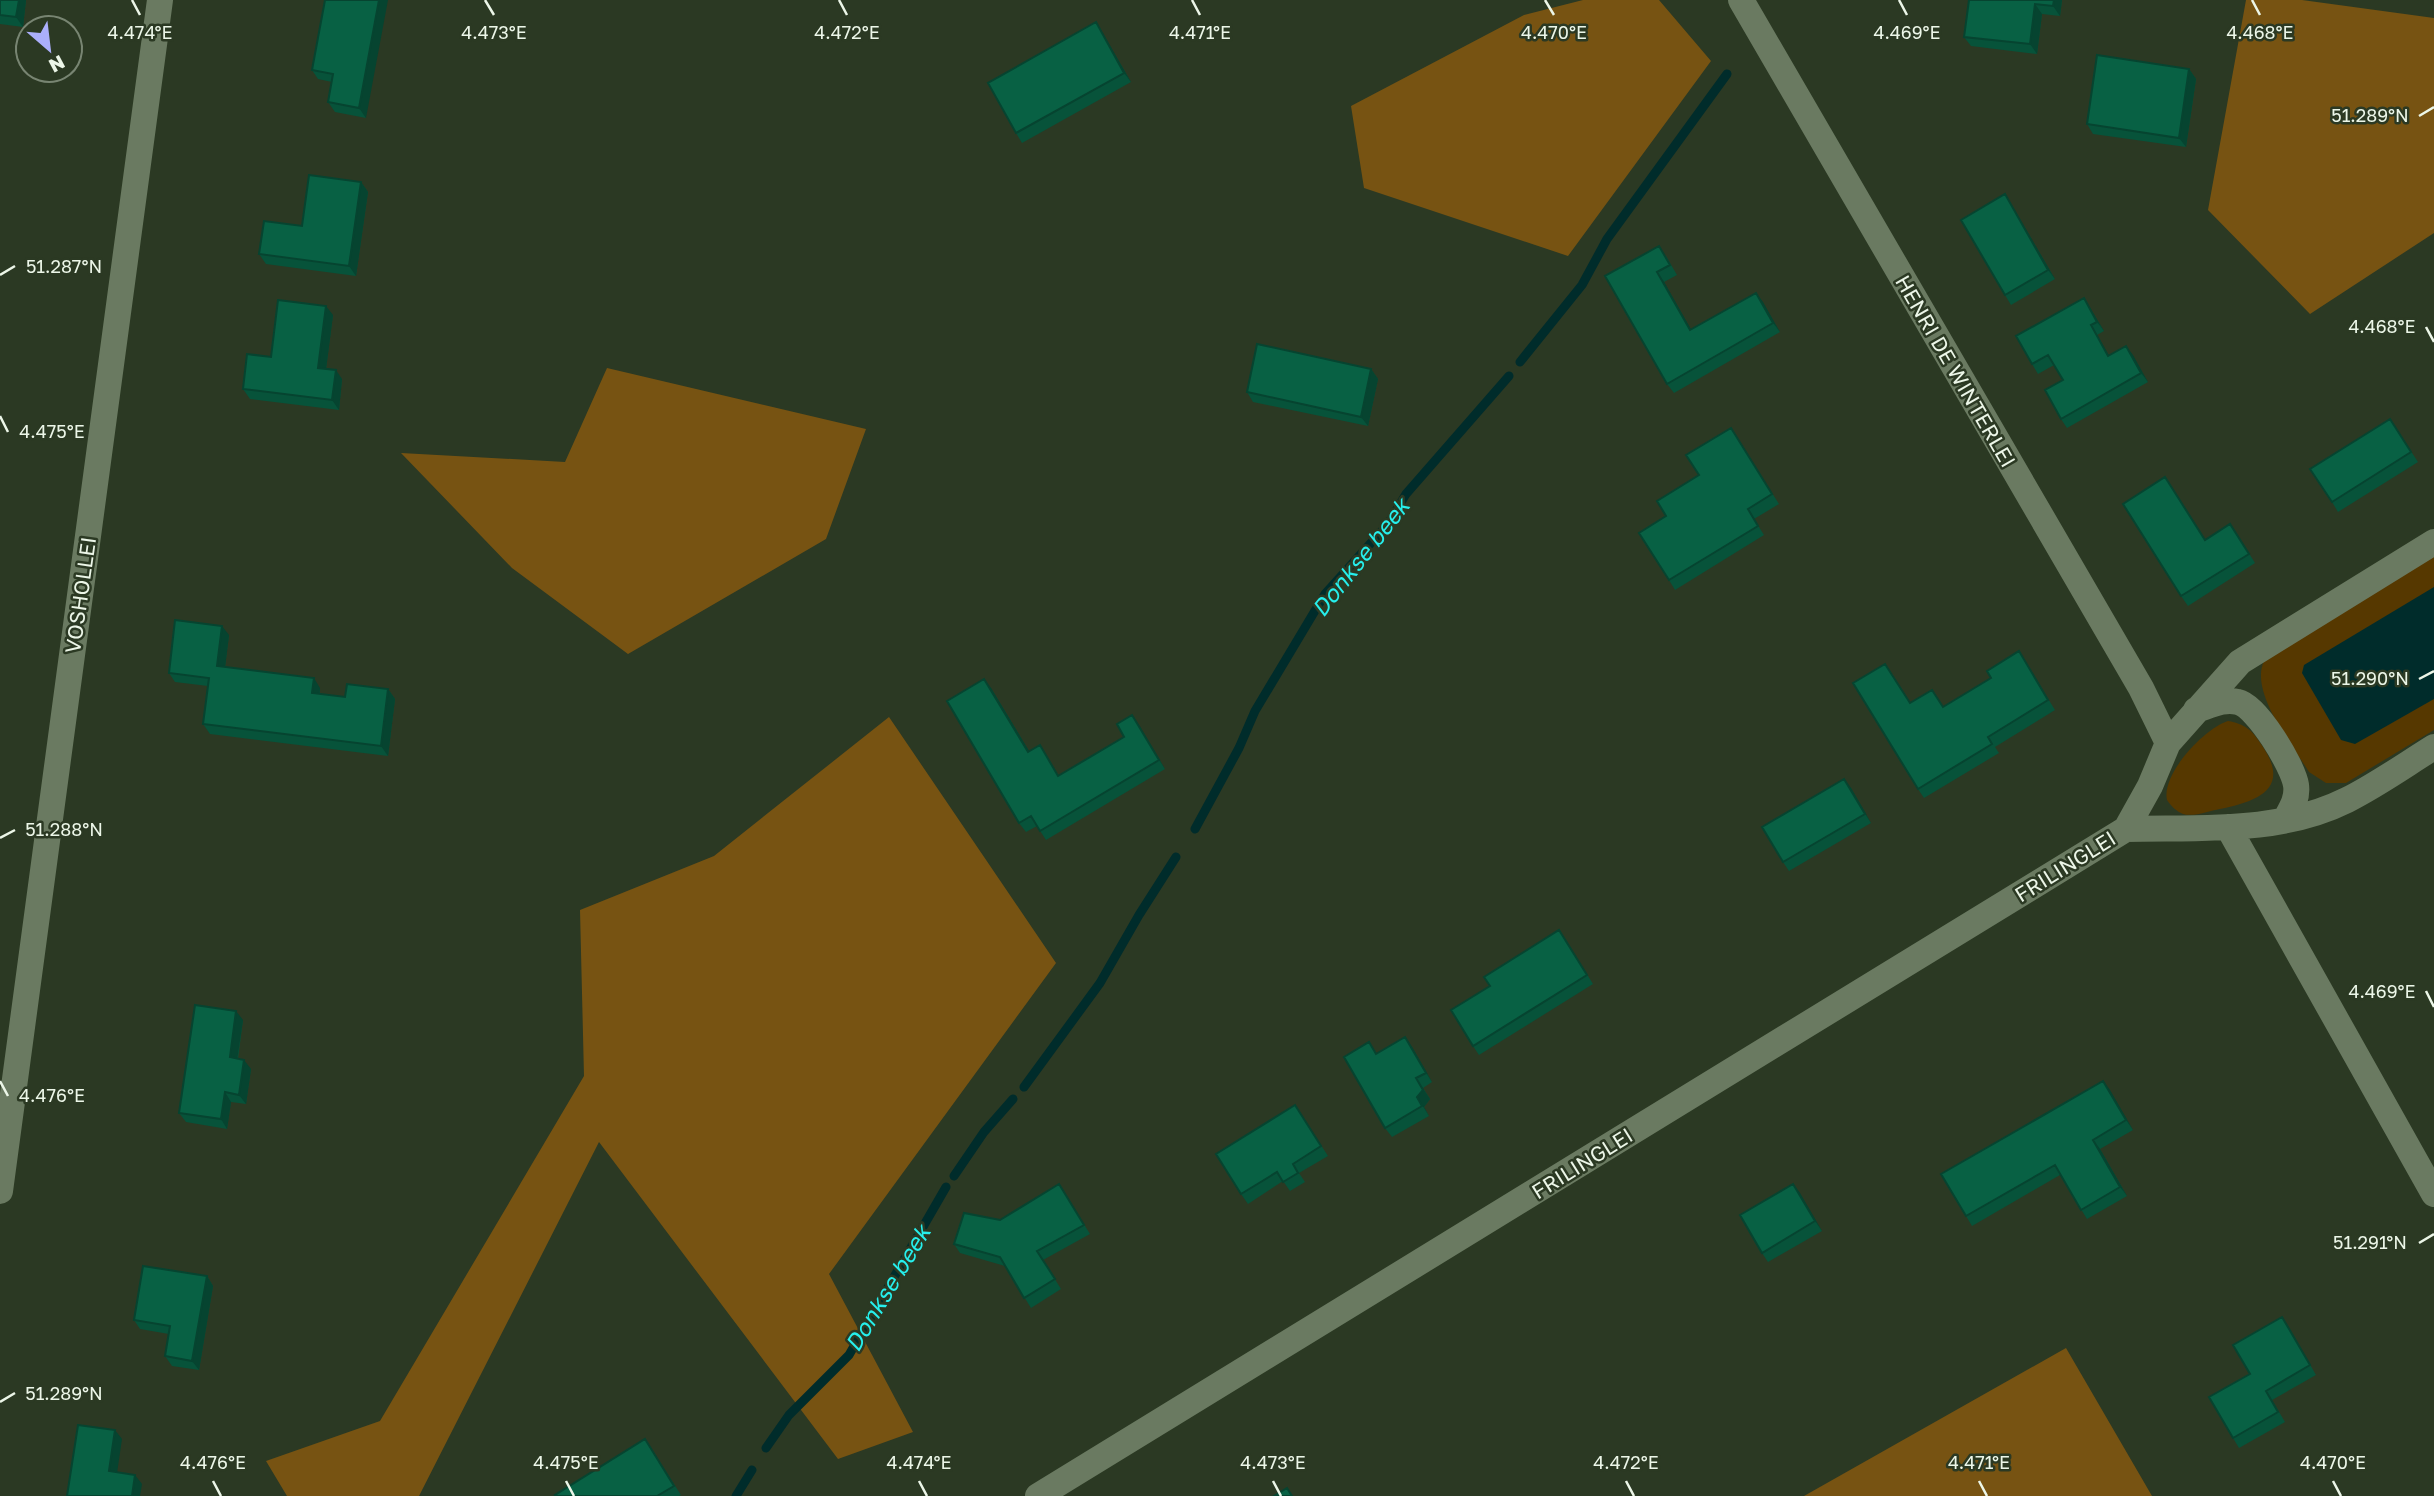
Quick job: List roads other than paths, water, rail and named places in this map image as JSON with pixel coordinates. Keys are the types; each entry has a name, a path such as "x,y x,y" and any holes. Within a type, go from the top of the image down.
{"street":[{"name":"VOSHOLLEI","path":"0,1191 160,0"},
{"name":"HENRI DE WINTERLEI","path":"1741,0 2141,688 2168,743"},
{"name":"FRILINGLEI","path":"1038,1496 2126,829 2150,786 2168,743 2240,662 2434,542"},
{"path":"2196,710 2224,701 2239,702 2253,709 2290,767 2296,785 2295,802 2285,820"},
{"name":"FRILINGLEI","path":"2126,829 2228,827 2285,820 2347,800 2434,747"},
{"path":"2228,827 2434,1194"}],"water":[{"path":"2434,587 2434,699 2355,744 2341,740 2302,673 2304,665"}],"waterway":[{"name":"Donkse beek","path":"1520,362 1582,285 1607,239 1727,74"},
{"name":"Donkse beek","path":"1195,829 1239,748 1255,711 1325,594 1388,524 1406,494 1509,376"},
{"name":"Donkse beek","path":"1024,1087 1100,983 1176,857"},
{"name":"Donkse beek","path":"954,1176 984,1132 1013,1099"},
{"name":"Donkse beek","path":"766,1448 789,1415 849,1355 946,1187"},
{"name":"Donkse beek","path":"736,1496 752,1470"}]}
